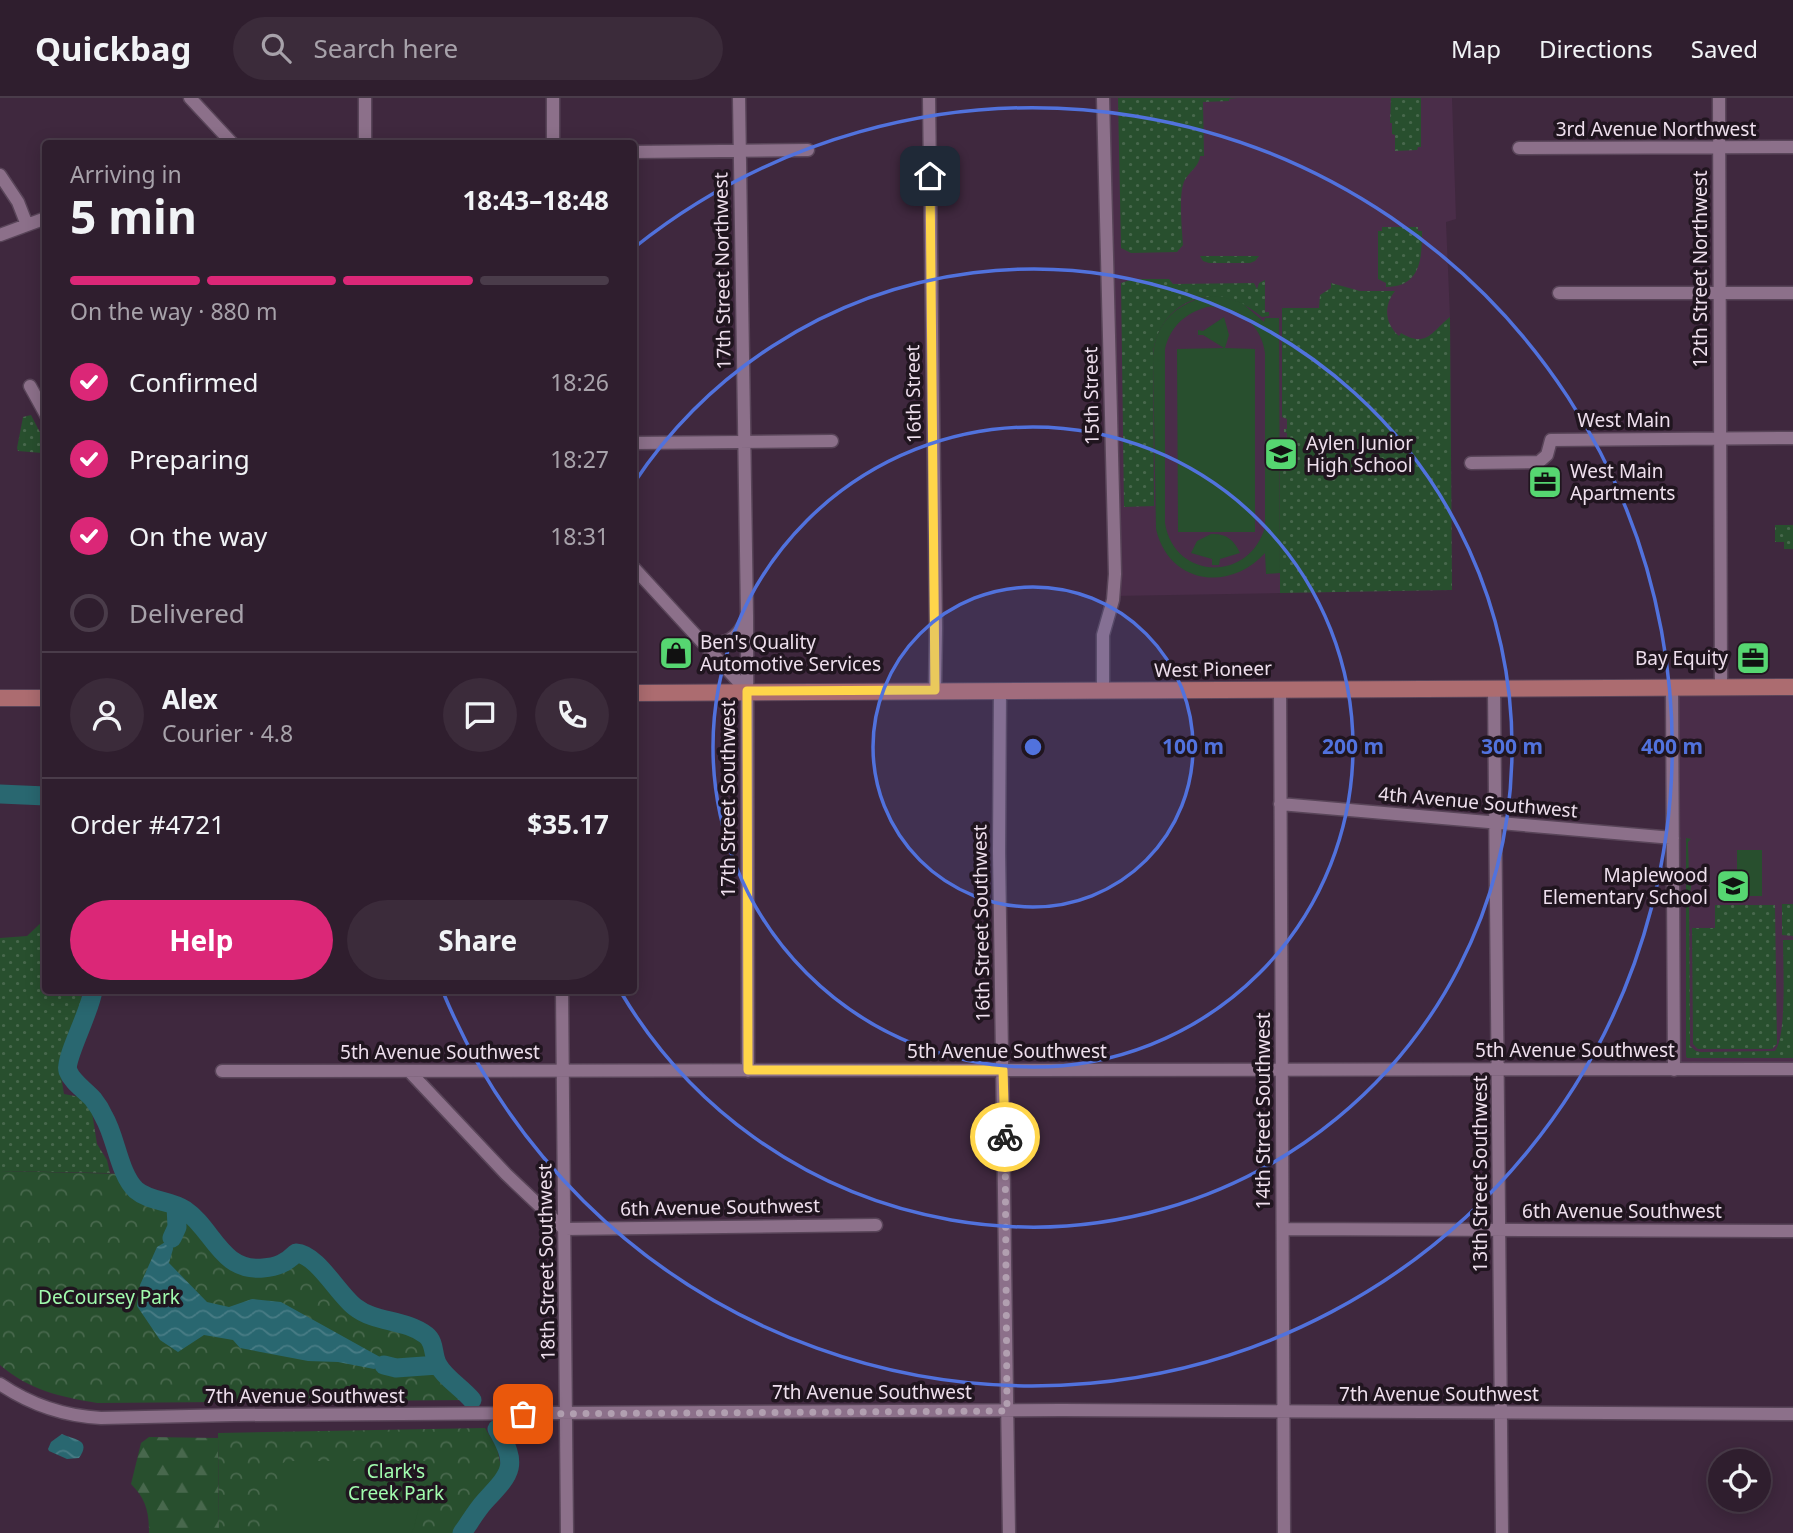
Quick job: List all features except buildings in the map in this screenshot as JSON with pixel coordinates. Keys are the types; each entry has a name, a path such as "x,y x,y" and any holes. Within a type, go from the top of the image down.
{"main road":[{"name":"West Pioneer","path":"637,693 1793,687"},
{"path":"0,698 42,698"}],"street":[{"path":"190,98 229,140"},
{"path":"365,98 365,140"},
{"path":"553,98 553,140"},
{"name":"17th Street Northwest","path":"739,98 744,442"},
{"name":"16th Street","path":"929,98 935,690"},
{"name":"15th Street","path":"1103,98 1115,574 1113,600 1103,635 1103,691"},
{"name":"12th Street Northwest","path":"1719,98 1721,688"},
{"name":"3rd Avenue Northwest","path":"1518,148 1793,147"},
{"path":"637,152 808,150"},
{"path":"0,175 18,202 27,225"},
{"path":"0,235 42,219"},
{"path":"1559,293 1793,293"},
{"path":"30,386 42,408"},
{"name":"West Main","path":"1471,463 1539,462 1548,455 1551,440 1793,438"},
{"path":"637,443 832,441"},
{"name":"17th Street Southwest","path":"744,442 748,1070"},
{"path":"637,571 747,691"},
{"path":"704,642 720,644 731,640 740,632 747,616"},
{"path":"1672,688 1674,1070"},
{"name":"14th Street Southwest","path":"1280,689 1284,1533"},
{"name":"13th Street Southwest","path":"1494,689 1502,1533"},
{"name":"16th Street Southwest","path":"1000,690 999,852 1009,1533"},
{"name":"4th Avenue Southwest","path":"1280,804 1673,838"},
{"name":"18th Street Southwest","path":"562,994 567,1533"},
{"name":"5th Avenue Southwest","path":"222,1071 1793,1069"},
{"path":"409,1071 506,1174 564,1229"},
{"name":"6th Avenue Southwest","path":"564,1229 876,1224"},
{"name":"6th Avenue Southwest","path":"1283,1229 1793,1231"},
{"name":"7th Avenue Southwest","path":"0,1384 44,1408 82,1417 1007,1411 1793,1415"}],"shaded area":[{"name":"Aylen Junior High School","path":"1103,98 1452,98 1456,219 1446,222 1450,317 1452,590 1113,596"},
{"name":"Maplewood Elementary School","path":"1793,687 1793,1069 1674,1070 1672,688"}],"green space":[{"path":"1118,98 1237,98 1203,102 1204,156 1200,156 1183,185 1183,245 1177,252 1131,253 1121,248"},
{"path":"1391,98 1421,98 1421,147 1417,150 1395,151 1395,135 1392,134 1390,123"},
{"path":"1382,227 1418,227 1418,231 1422,231 1417,269 1413,276 1398,286 1386,287 1386,283 1378,279 1378,231 1382,231"},
{"path":"1200,256 1259,256 1250,263 1209,263 1203,261"},
{"path":"1133,279 1169,279 1173,284 1254,283 1257,289 1259,283 1265,280 1265,312 1269,312 1269,316 1262,317 1229,299 1212,297 1196,299 1181,306 1169,317 1159,332 1153,351 1154,506 1124,507 1121,283"},
{"path":"1331,283 1360,291 1395,291 1387,315 1399,336 1401,333 1417,339 1429,336 1450,317 1452,590 1280,593 1280,458 1287,456 1287,446 1284,446 1284,443 1287,442 1287,433 1284,429 1287,429 1287,419 1282,417 1282,308 1319,308 1320,295 1331,288"},
{"path":"1220,296 1242,303 1264,322 1265,318 1279,318 1280,573 1266,574 1265,553 1235,574 1202,577 1174,562 1163,548 1156,529 1154,345 1164,322 1173,313 1194,300","holes":["1207,307 1218,307 1245,318 1253,325 1263,342 1265,527 1256,545 1244,558 1229,565 1212,567 1196,564 1182,556 1171,542 1165,523 1165,349 1171,334 1185,317"]},
{"path":"1224,317 1229,335 1225,348 1255,349 1255,532 1178,532 1177,349 1224,348 1203,335 1198,335 1198,330 1203,331"},
{"path":"31,415 42,436 42,453 18,451 23,417"},
{"path":"1775,525 1793,525 1793,549 1784,549 1784,542 1775,542"},
{"path":"1211,534 1228,538 1240,553 1220,559 1219,565 1212,565 1212,559 1191,553 1197,541"},
{"path":"1686,838 1691,839 1688,842 1689,877 1692,878 1689,904 1690,1046 1701,1052 1775,1051 1779,1043 1783,1015 1783,940 1793,940 1793,1058 1686,1056"},
{"path":"1737,850 1762,850 1762,896 1737,896"},
{"path":"1782,904 1793,904 1793,936 1782,935"},
{"path":"1715,905 1775,905 1777,1044 1772,1049 1698,1049 1693,1044 1692,928 1715,928"},
{"path":"42,922 42,994 81,994 82,1008 59,1064 64,1094 80,1097 92,1112 97,1144 107,1160 110,1173 0,1171 0,938 27,936"},
{"name":"DeCoursey Park","path":"0,1171 126,1174 137,1190 183,1209 193,1217 226,1255 236,1262 248,1267 262,1268 285,1262 296,1253 304,1255 319,1267 355,1307 372,1316 426,1335 441,1370 472,1400 97,1403 58,1395 22,1381 0,1365"},
{"name":"Clark's Creek Park","path":"485,1428 497,1448 501,1467 495,1483 476,1501 454,1533 219,1533 218,1433"},
{"path":"149,1437 218,1438 219,1533 149,1533 146,1506 131,1484 141,1443"},
{"path":"286,1461 426,1461 414,1528 411,1533 281,1533 281,1465"}],"water":[{"path":"172,1238 173,1249 169,1263 207,1302 229,1307 252,1299 281,1302 380,1357 384,1365 374,1369 338,1362 308,1361 240,1348 233,1340 204,1335 178,1352 160,1340 137,1306 140,1285 157,1247"},
{"path":"62,1434 80,1441 84,1447 79,1458 67,1459 49,1451 51,1442"}],"waterway":[{"path":"0,794 42,796"},
{"path":"92,994 70,1056 68,1071 100,1110 126,1175 136,1190 147,1197 185,1210 195,1218 219,1248 237,1263 263,1268 281,1264 296,1253 304,1255 319,1267 355,1307 372,1316 409,1326 426,1335 441,1370 472,1400"},
{"path":"172,1238 177,1227 176,1206"},
{"path":"384,1365 396,1368 438,1365"},
{"path":"462,1533 501,1483 509,1468 508,1452 497,1429"}],"way so far":[{"path":"523,1414 1007,1411 1005,1137"}],"place":[{"name":"Aylen Junior High School","path":"1281,454"},
{"name":"West Main Apartments","path":"1545,482"},
{"name":"Ben's Quality Automotive Services","path":"676,653"},
{"name":"Bay Equity","path":"1753,658"},
{"name":"Maplewood Elementary School","path":"1733,886"}],"route":[{"path":"930,176 935,690 747,691 748,1070 1003,1070 1005,1137"}]}
